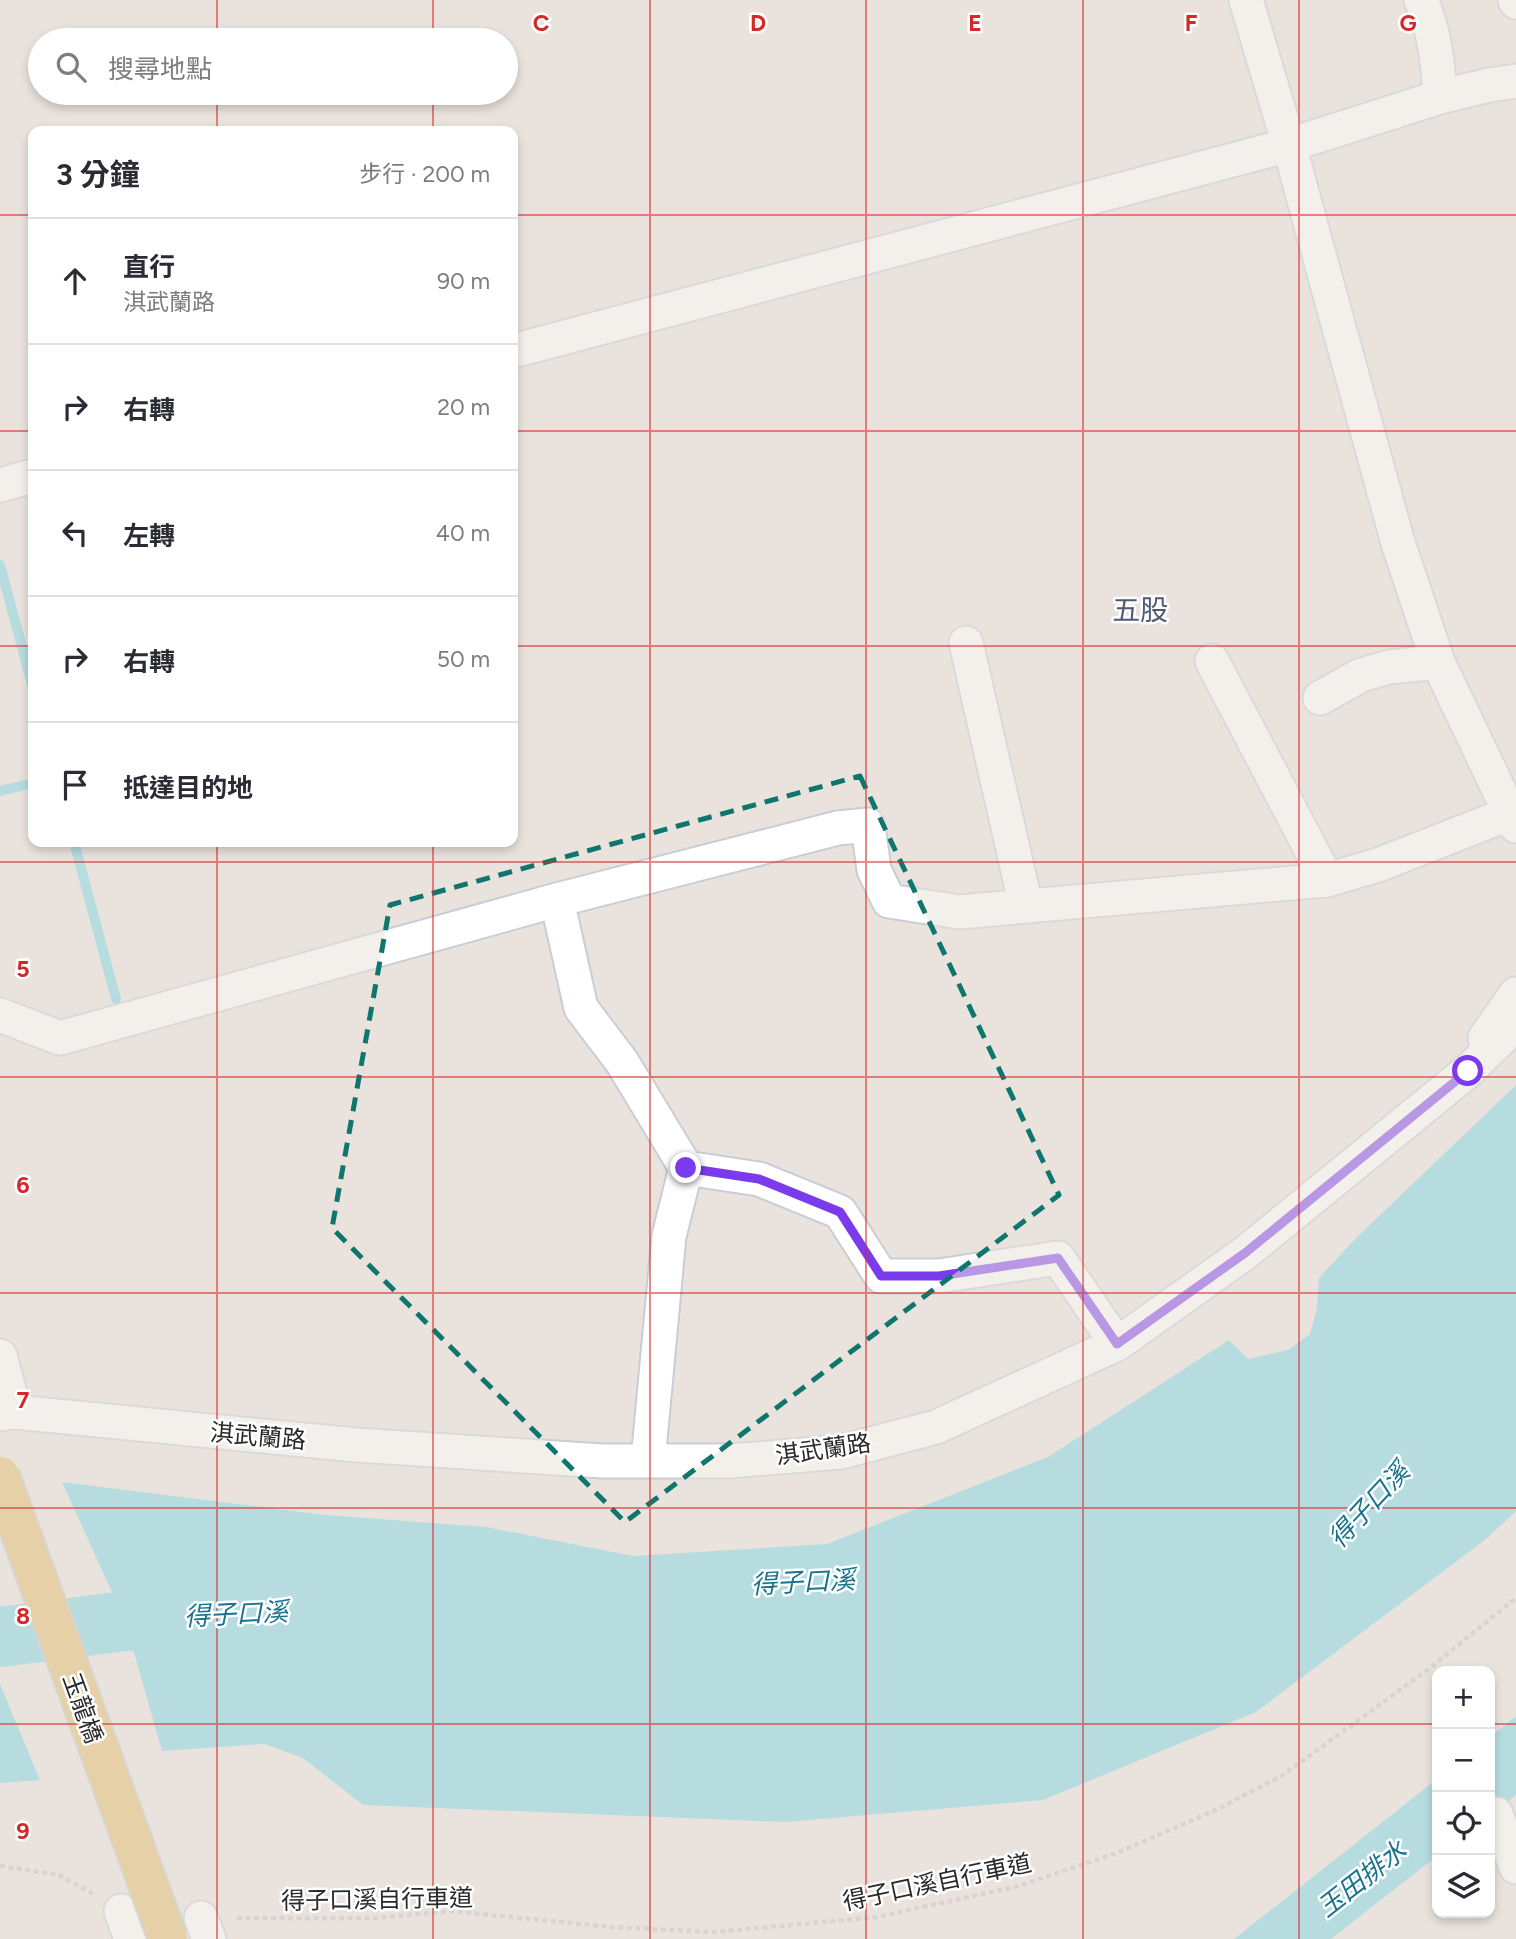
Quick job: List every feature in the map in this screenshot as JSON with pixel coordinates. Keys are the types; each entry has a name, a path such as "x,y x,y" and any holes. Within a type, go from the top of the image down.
{"main road":[{"name":"玉龍橋","path":"0,1476 168,1939"}],"street":[{"path":"0,1016 60,1038 557,900 838,828 868,825 874,870 889,901 959,912 1327,880 1514,820 1438,662 1398,543 1289,145 1246,0"},
{"path":"1421,0 1438,54 1440,97"},
{"path":"518,350 1289,145 1440,97 1516,81"},
{"path":"0,485 28,477"},
{"path":"966,643 1026,906"},
{"path":"1212,661 1327,880"},
{"path":"1320,698 1361,675 1389,667 1438,662"},
{"path":"557,900 582,1008 622,1062 686,1168 669,1236 648,1461"},
{"path":"1468,1071 1486,1036 1516,994"},
{"name":"淇武蘭路","path":"8,1413 356,1445 602,1461 730,1461 841,1452 936,1427 1117,1344 1245,1253 1468,1071 1516,1024"},
{"path":"686,1168 759,1179 840,1212 881,1276 939,1276 1058,1258 1117,1344"},
{"path":"0,1356 8,1413"},
{"path":"1496,1814 1516,1867"}],"path":[{"name":"得子口溪自行車道","path":"205,1929 450,1911 611,1927 714,1932 877,1917 1020,1886 1117,1853 1218,1809 1283,1775 1426,1671 1516,1598"},
{"path":"0,1866 59,1875 126,1925"}],"highlighted area":[{"path":"860,776 1059,1195 625,1522 332,1228 390,905"}],"water":[{"path":"1516,1085 1516,1511 1485,1540 1256,1712 1043,1800 785,1822 363,1805 303,1758 264,1744 162,1751 125,1621 62,1482 326,1515 486,1527 633,1556 827,1544 1048,1457 1229,1340 1248,1359 1288,1350 1310,1334 1317,1308 1319,1278 1356,1238"},
{"path":"0,1684 40,1780 0,1783"},
{"path":"1516,1716 1516,1795 1495,1812 1495,1792 1495,1733"},
{"name":"玉田排水","path":"1432,1783 1432,1860 1331,1939 1234,1939"}],"waterway":[{"path":"0,565 28,669"},
{"path":"0,791 28,784"},
{"path":"75,847 116,999"},
{"name":"得子口溪","path":"0,1637 125,1621 208,1616"}],"district":[{"name":"五股","path":"1140,610"}],"route":[{"path":"686,1168 759,1179 840,1212 881,1276 939,1276 1058,1258 1117,1344 1245,1253 1468,1071"}]}
